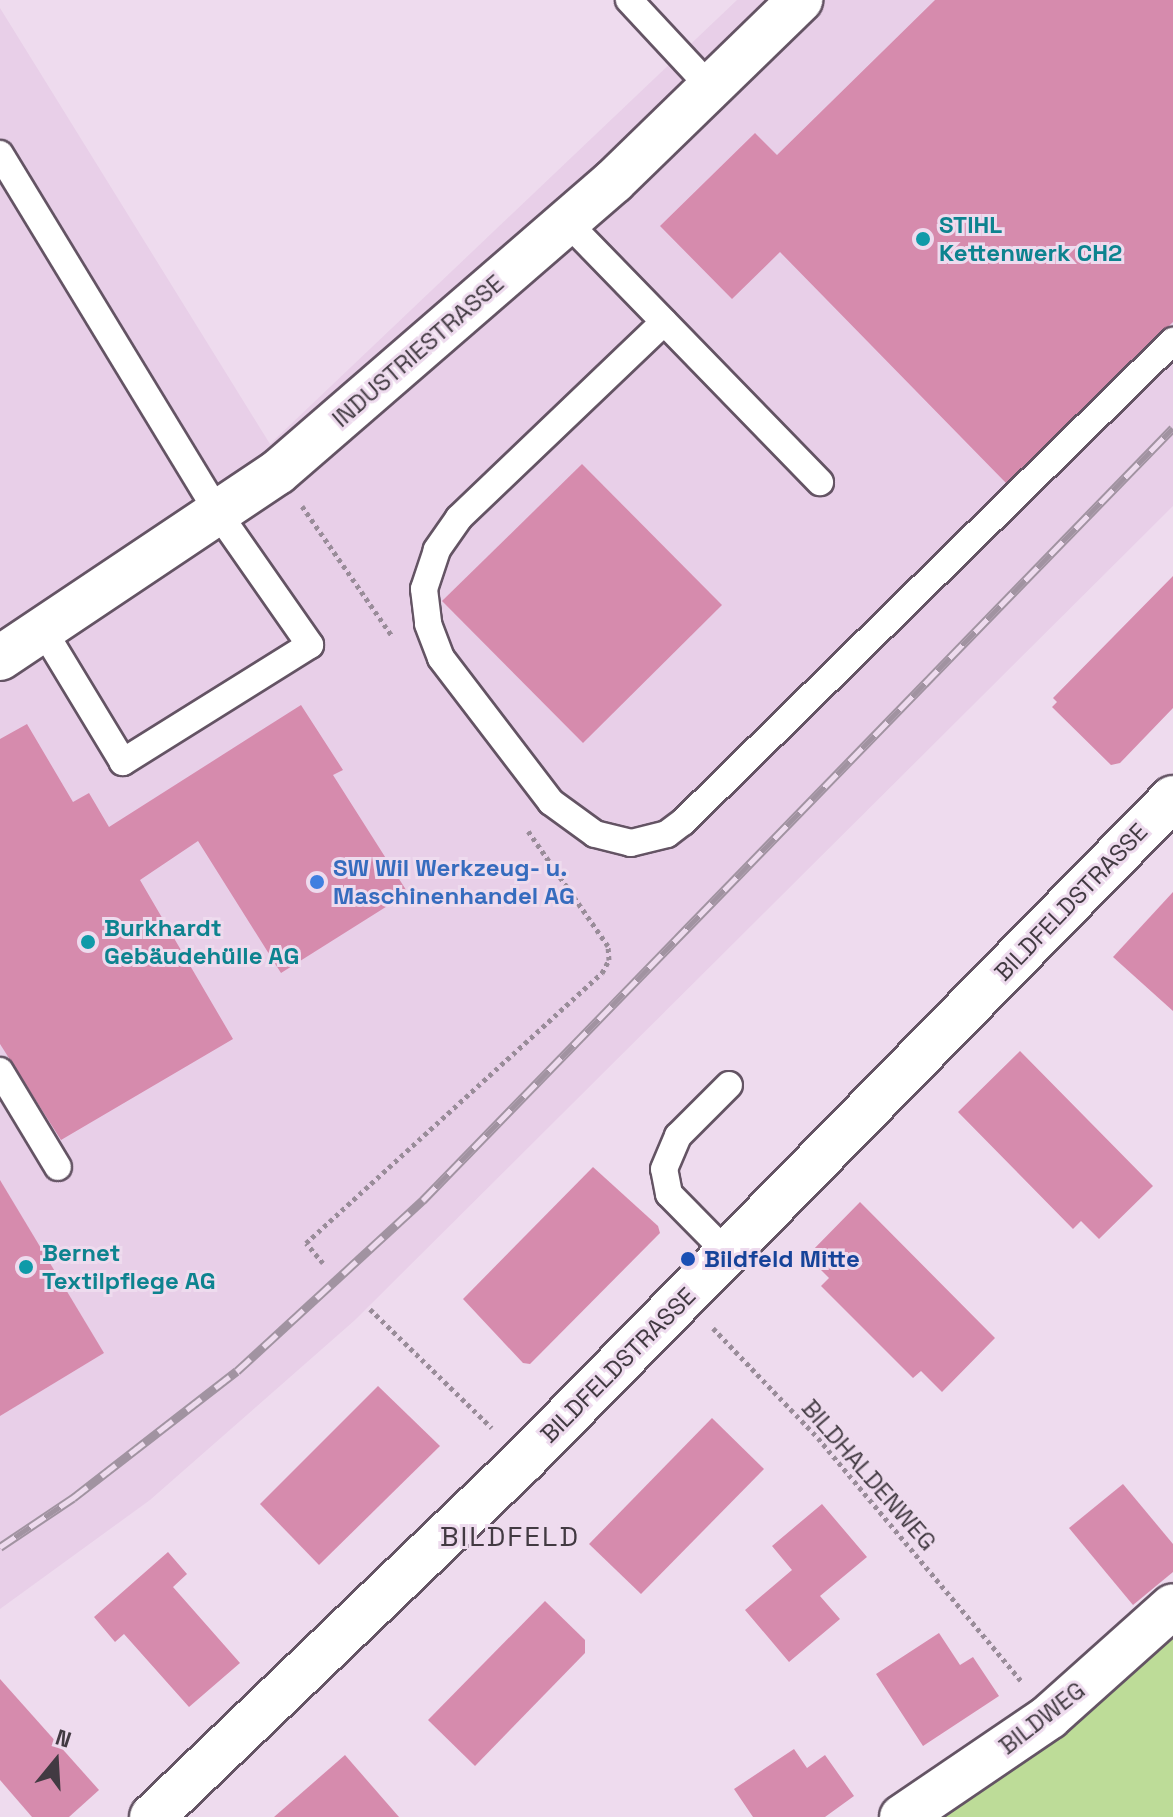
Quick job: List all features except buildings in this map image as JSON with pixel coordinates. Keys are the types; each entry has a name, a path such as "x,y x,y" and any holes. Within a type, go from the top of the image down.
{"street":[{"name":"INDUSTRIESTRASSE","path":"0,658 278,472 567,222 800,0"},
{"name":"BILDFELDSTRASSE","path":"152,1817 686,1298 1173,798"},
{"name":"BILDWEG","path":"902,1817 1049,1717 1173,1606"}],"lane":[{"path":"629,0 711,88"},
{"path":"0,154 218,513 310,645 123,762 43,630"},
{"path":"567,222 820,482"},
{"path":"664,322 446,533 424,589 428,624 441,658 551,802 595,834 631,843 667,834 683,822 1173,341"},
{"path":"0,1071 58,1167"},
{"path":"728,1254 669,1194 664,1169 678,1136 729,1085"}],"path":[{"path":"278,472 394,638"},
{"path":"323,1263 306,1243 602,973 609,960 608,946 519,818"},
{"name":"BILDHALDENWEG","path":"686,1298 818,1438 1021,1680"},
{"path":"370,1309 479,1415"}],"shaded area":[{"path":"737,0 1173,0 1173,506 355,1320 150,1500 0,1609 0,8 270,444"}],"green space":[{"path":"1173,1626 1173,1817 922,1817"}],"railway":[{"path":"0,1547 73,1498 237,1371 423,1200 1173,428"}],"place":[{"name":"STIHL Kettenwerk CH2","path":"923,239"},
{"name":"SW Wil Werkzeug- u. Maschinenhandel AG","path":"317,882"},
{"name":"Burkhardt Gebäudehülle AG","path":"88,942"},
{"name":"Bildfeld Mitte","path":"688,1259"},
{"name":"Bernet Textilpflege AG","path":"26,1267"}],"district":[{"name":"BILDFELD","path":"510,1536"}]}
